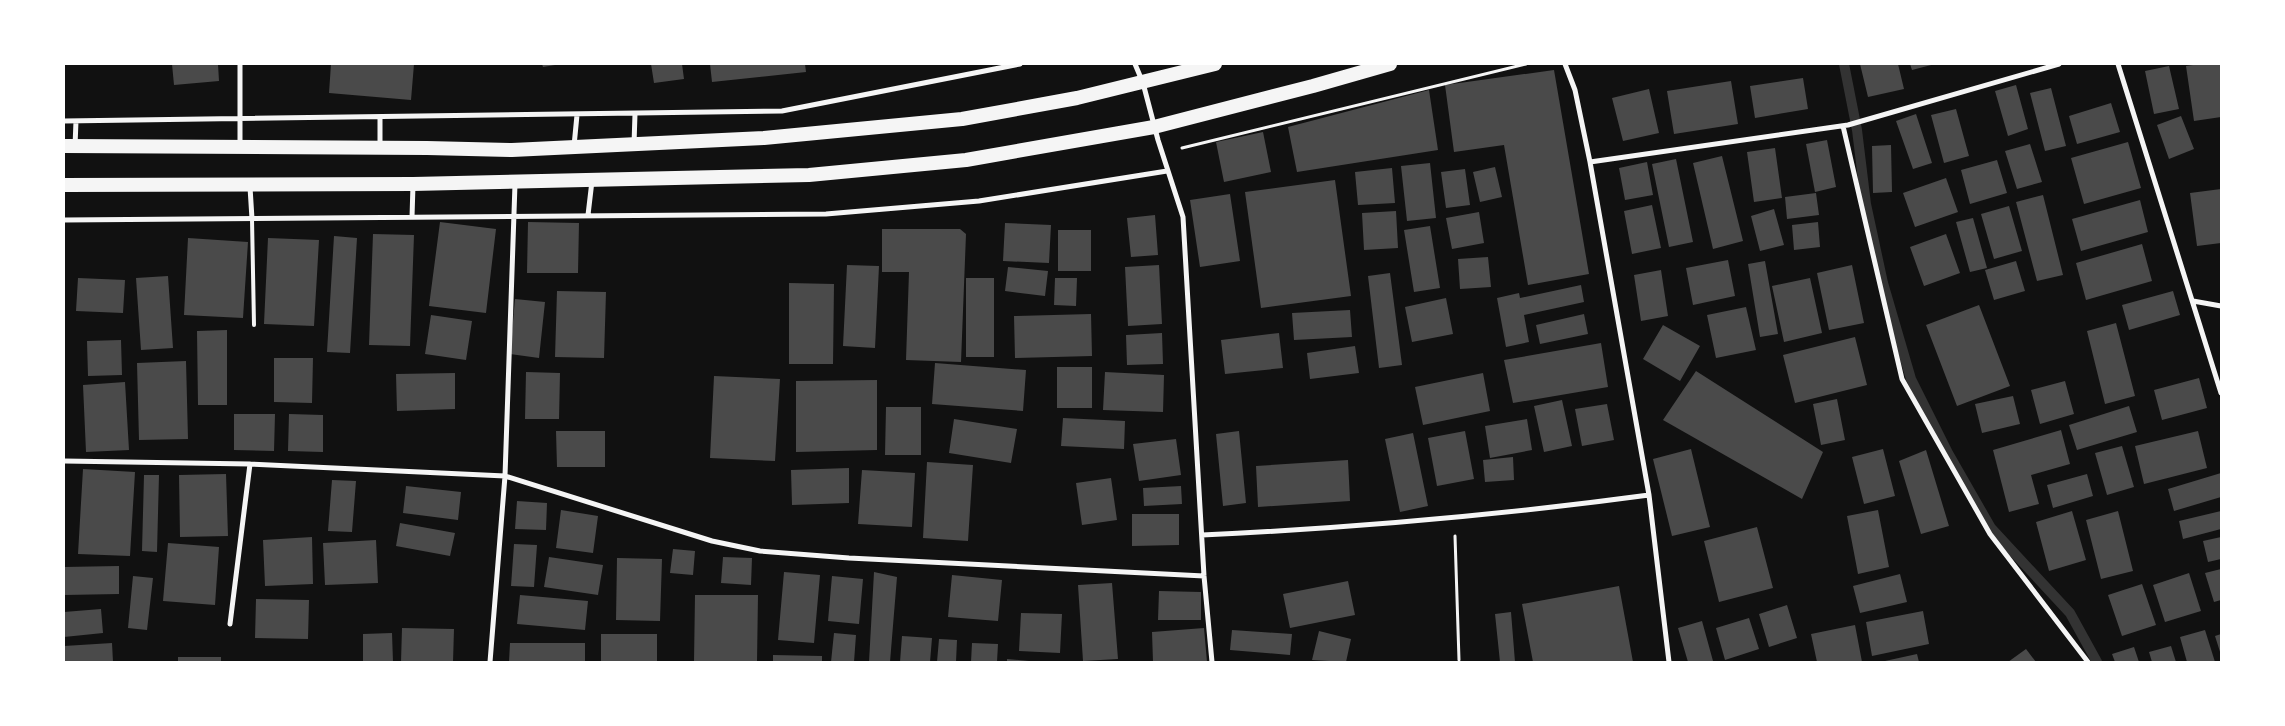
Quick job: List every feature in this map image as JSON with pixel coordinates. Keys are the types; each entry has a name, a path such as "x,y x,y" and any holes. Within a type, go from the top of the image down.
{"highway":[{"path":"69,146 380,147 512,150 764,138 962,119 1077,98 1215,64"},
{"path":"64,185 515,183 809,175 966,160 1154,126 1314,86 1390,64"}],"street":[{"path":"240,64 240,148"},
{"path":"64,121 782,111 1020,64"},
{"path":"1135,64 1143,83 1167,171 1183,218 1204,576 1212,662"},
{"path":"1564,64 1575,90 1590,162 1649,494 1669,662"},
{"path":"1590,162 1845,126 2059,64"},
{"path":"2118,64 2221,393"},
{"path":"634,144 635,114"},
{"path":"574,147 577,115"},
{"path":"380,118 380,147"},
{"path":"69,146 76,121"},
{"path":"1845,126 1902,379 1990,534 2088,662"},
{"path":"64,220 826,214 979,201 1167,171"},
{"path":"588,215 592,180"},
{"path":"490,662 505,476 515,183"},
{"path":"250,184 252,219"},
{"path":"412,217 413,184"},
{"path":"2193,301 2221,306"},
{"path":"64,461 250,464 505,476 712,541 760,550 849,558 1204,576"},
{"path":"230,624 250,464"},
{"path":"1202,535 1318,530 1454,518 1649,494"}],"lane":[{"path":"252,219 254,325"}],"path":[{"path":"1454,518 1459,660"}],"building":[{"path":"172,64 218,64 219,81 174,85"},
{"path":"331,64 414,64 411,100 329,93"},
{"path":"542,64 555,64 555,65 543,67"},
{"path":"651,64 682,64 684,79 654,83"},
{"path":"710,64 805,64 806,72 712,82"},
{"path":"1860,64 1898,64 1904,89 1868,97"},
{"path":"1910,64 1935,64 1912,70"},
{"path":"2221,64 2221,117 2194,121 2186,66"},
{"path":"2169,66 2179,109 2154,114 2145,71"},
{"path":"1554,70 1589,274 1528,285 1504,145 1454,152 1445,85"},
{"path":"1803,78 1808,109 1755,118 1750,86"},
{"path":"1731,81 1738,124 1674,134 1667,91"},
{"path":"2016,85 2028,129 2008,136 1995,91"},
{"path":"2051,88 2066,146 2045,151 2030,93"},
{"path":"1649,89 1659,133 1623,141 1612,98"},
{"path":"1429,90 1438,150 1297,172 1288,127"},
{"path":"2111,103 2120,132 2077,144 2069,116"},
{"path":"1956,109 1969,156 1944,163 1931,115"},
{"path":"1916,114 1932,163 1913,169 1896,121"},
{"path":"2181,116 2194,149 2169,159 2157,125"},
{"path":"1263,132 1271,172 1224,182 1216,142"},
{"path":"1827,140 1836,187 1815,192 1806,144"},
{"path":"2128,142 2141,188 2084,204 2071,158"},
{"path":"2030,144 2042,182 2017,189 2005,151"},
{"path":"1891,145 1892,192 1873,193 1872,146"},
{"path":"1775,148 1782,198 1754,202 1747,152"},
{"path":"1722,156 1743,241 1713,249 1693,163"},
{"path":"1676,159 1693,242 1669,247 1652,164"},
{"path":"1997,160 2007,193 1970,204 1961,170"},
{"path":"1647,162 1653,195 1625,200 1619,168"},
{"path":"1430,163 1436,218 1407,221 1401,166"},
{"path":"1495,167 1502,197 1480,202 1473,172"},
{"path":"1392,168 1395,203 1358,205 1355,172"},
{"path":"1465,169 1470,205 1446,208 1441,172"},
{"path":"1946,178 1958,212 1915,227 1903,193"},
{"path":"1335,180 1351,296 1261,308 1245,192"},
{"path":"2221,189 2221,243 2197,246 2190,193"},
{"path":"1816,193 1819,215 1787,219 1785,197"},
{"path":"1230,194 1240,261 1200,267 1190,200"},
{"path":"2043,195 2063,275 2037,281 2016,202"},
{"path":"2140,200 2148,232 2081,251 2072,219"},
{"path":"1652,205 1661,248 1632,254 1624,211"},
{"path":"2009,206 2022,251 1994,259 1981,214"},
{"path":"1774,209 1784,245 1760,251 1751,216"},
{"path":"1396,211 1398,248 1364,250 1362,213"},
{"path":"1479,212 1484,243 1452,249 1446,218"},
{"path":"1155,215 1158,255 1131,257 1127,218"},
{"path":"1973,218 1987,268 1970,272 1956,222"},
{"path":"440,222 496,229 486,313 429,306"},
{"path":"528,222 579,223 578,273 527,273"},
{"path":"1818,222 1820,247 1794,250 1792,225"},
{"path":"1005,223 1051,225 1049,263 1003,261"},
{"path":"1430,226 1440,288 1414,292 1404,230"},
{"path":"882,229 960,229 966,234 961,362 906,360 909,272 882,272"},
{"path":"1058,230 1091,230 1091,271 1058,271"},
{"path":"373,234 414,235 410,346 369,345"},
{"path":"1946,234 1960,273 1924,286 1910,247"},
{"path":"334,236 357,238 350,353 327,352"},
{"path":"188,238 248,242 243,318 184,315"},
{"path":"268,238 319,240 314,326 264,324"},
{"path":"2142,244 2152,281 2086,300 2076,263"},
{"path":"1488,257 1491,287 1460,289 1458,259"},
{"path":"1728,260 1735,296 1693,305 1686,268"},
{"path":"1765,261 1778,334 1760,337 1748,264"},
{"path":"2016,261 2025,291 1994,300 1985,270"},
{"path":"847,265 879,266 875,348 843,346"},
{"path":"1159,265 1162,324 1128,326 1125,267"},
{"path":"1852,265 1864,323 1829,330 1817,273"},
{"path":"1008,267 1048,271 1045,296 1005,291"},
{"path":"1661,270 1668,316 1641,321 1634,275"},
{"path":"1390,273 1402,365 1379,368 1368,276"},
{"path":"168,276 173,348 141,350 136,278"},
{"path":"78,278 125,280 123,313 76,311"},
{"path":"966,278 994,278 994,357 966,357"},
{"path":"1055,278 1077,278 1076,306 1054,305"},
{"path":"1810,278 1822,333 1784,342 1772,286"},
{"path":"789,283 834,284 833,364 789,364"},
{"path":"1581,285 1584,302 1524,315 1529,342 1506,347 1497,298 1519,293 1520,298"},
{"path":"557,291 606,292 604,358 555,357"},
{"path":"2173,291 2180,315 2129,330 2122,305"},
{"path":"1446,298 1453,334 1412,342 1405,307"},
{"path":"515,299 545,302 539,358 510,354"},
{"path":"1979,305 2010,386 1957,406 1926,325"},
{"path":"1746,307 1756,350 1716,358 1707,315"},
{"path":"1350,310 1352,337 1294,340 1292,313"},
{"path":"1091,314 1092,356 1015,358 1014,316"},
{"path":"1584,314 1588,334 1540,344 1536,325"},
{"path":"431,315 472,321 466,360 425,354"},
{"path":"2116,323 2135,396 2105,404 2087,331"},
{"path":"1663,325 1700,346 1680,381 1643,359"},
{"path":"227,330 227,405 198,405 197,331"},
{"path":"1162,333 1163,364 1127,365 1126,335"},
{"path":"1279,333 1283,368 1225,374 1221,340"},
{"path":"1855,337 1867,385 1795,403 1783,355"},
{"path":"121,340 122,375 88,376 87,341"},
{"path":"1601,343 1608,387 1513,403 1504,360"},
{"path":"1355,346 1359,373 1310,379 1307,353"},
{"path":"274,358 313,358 312,403 274,402"},
{"path":"186,361 188,439 139,440 137,363"},
{"path":"935,363 1026,370 1023,411 932,404"},
{"path":"1057,367 1092,367 1092,408 1057,408"},
{"path":"1696,371 1823,452 1802,499 1663,420"},
{"path":"526,372 560,373 559,419 525,419"},
{"path":"1105,372 1164,375 1163,412 1103,410"},
{"path":"455,373 455,409 397,411 396,374"},
{"path":"1483,373 1490,411 1423,425 1415,387"},
{"path":"714,376 780,379 775,461 710,458"},
{"path":"2199,378 2207,408 2162,420 2154,390"},
{"path":"877,380 877,450 796,452 796,381"},
{"path":"2065,381 2074,414 2040,424 2031,390"},
{"path":"125,382 129,450 86,452 83,385"},
{"path":"2013,396 2020,424 1982,433 1975,404"},
{"path":"1837,399 1845,440 1821,445 1813,404"},
{"path":"1562,400 1572,446 1544,452 1534,406"},
{"path":"1607,404 1614,440 1582,446 1575,409"},
{"path":"2129,406 2137,432 2077,450 2069,425"},
{"path":"886,407 921,407 921,455 885,455"},
{"path":"234,414 275,414 274,451 234,450"},
{"path":"289,414 323,415 323,452 288,451"},
{"path":"1063,418 1125,421 1124,449 1061,446"},
{"path":"954,419 1017,429 1011,463 949,453"},
{"path":"1527,419 1532,450 1490,458 1485,426"},
{"path":"2061,430 2070,464 2031,475 2039,504 2009,512 1993,450"},
{"path":"556,431 605,431 605,467 557,467"},
{"path":"1239,431 1246,503 1223,506 1216,434"},
{"path":"1465,431 1474,479 1437,486 1428,438"},
{"path":"2198,431 2207,468 2144,484 2135,446"},
{"path":"1413,433 1428,506 1400,512 1385,439"},
{"path":"1176,439 1181,475 1139,481 1133,444"},
{"path":"2122,446 2134,487 2107,495 2095,453"},
{"path":"1691,449 1710,527 1672,536 1653,459"},
{"path":"1883,449 1895,496 1864,504 1852,457"},
{"path":"1926,450 1949,526 1921,534 1899,461"},
{"path":"1513,457 1514,480 1485,482 1483,460"},
{"path":"1348,460 1350,501 1258,507 1256,466"},
{"path":"927,462 973,465 968,541 923,538"},
{"path":"849,468 849,503 792,505 791,470"},
{"path":"83,469 135,472 130,556 78,554"},
{"path":"862,470 915,473 912,527 858,524"},
{"path":"2221,473 2221,497 2174,511 2168,489"},
{"path":"226,474 228,536 180,537 179,475"},
{"path":"2087,474 2093,496 2053,508 2047,485"},
{"path":"144,475 159,475 157,552 142,551"},
{"path":"1111,478 1117,520 1082,525 1076,483"},
{"path":"332,480 356,481 352,532 328,531"},
{"path":"406,486 461,492 458,520 403,513"},
{"path":"1181,486 1182,504 1144,506 1143,488"},
{"path":"517,501 547,503 546,530 515,529"},
{"path":"561,510 598,516 593,553 556,548"},
{"path":"1878,510 1889,567 1858,574 1847,516"},
{"path":"2072,511 2086,560 2049,571 2036,522"},
{"path":"2118,511 2133,571 2101,579 2086,520"},
{"path":"2221,511 2221,529 2183,539 2179,521"},
{"path":"1132,514 1179,514 1179,545 1132,546"},
{"path":"400,523 455,533 450,556 396,546"},
{"path":"1757,527 1773,588 1719,602 1704,541"},
{"path":"312,537 313,584 265,586 263,540"},
{"path":"2221,537 2221,559 2208,562 2203,541"},
{"path":"376,540 378,583 325,585 323,543"},
{"path":"168,543 219,547 215,605 163,601"},
{"path":"514,544 537,545 534,587 511,586"},
{"path":"673,549 695,551 693,575 670,573"},
{"path":"549,557 603,565 598,595 544,587"},
{"path":"723,557 752,558 751,585 721,583"},
{"path":"617,558 662,559 660,621 616,620"},
{"path":"119,566 119,594 64,595 64,567"},
{"path":"2221,569 2221,600 2214,602 2205,573"},
{"path":"784,572 820,575 814,643 778,640"},
{"path":"874,572 897,577 890,662 869,662"},
{"path":"2189,573 2201,611 2165,622 2153,585"},
{"path":"1900,574 1907,602 1860,613 1853,586"},
{"path":"952,575 1002,580 998,621 948,617"},
{"path":"133,576 153,578 147,630 128,628"},
{"path":"832,576 863,579 859,624 828,621"},
{"path":"1348,581 1355,615 1290,628 1283,594"},
{"path":"1112,583 1118,659 1083,661 1078,585"},
{"path":"2142,584 2156,625 2122,636 2108,595"},
{"path":"1619,586 1633,662 1533,662 1522,604"},
{"path":"1159,591 1201,592 1201,620 1158,620"},
{"path":"520,595 588,601 585,630 517,624"},
{"path":"695,595 758,595 757,662 694,662"},
{"path":"256,599 309,600 308,639 255,638"},
{"path":"1787,605 1797,638 1769,647 1759,614"},
{"path":"101,609 103,633 64,637 64,612"},
{"path":"1923,611 1929,644 1872,656 1866,622"},
{"path":"1511,612 1515,662 1500,662 1495,614"},
{"path":"1021,613 1062,614 1060,653 1019,651"},
{"path":"1749,618 1759,649 1725,660 1716,628"},
{"path":"1702,621 1713,661 1688,662 1678,628"},
{"path":"1855,625 1862,662 1817,662 1811,634"},
{"path":"402,628 454,629 453,662 401,662"},
{"path":"1204,628 1207,662 1153,662 1152,632"},
{"path":"1232,630 1292,634 1290,655 1230,650"},
{"path":"2205,630 2215,662 2187,662 2180,637"},
{"path":"1319,631 1351,639 1346,662 1312,660"},
{"path":"392,633 393,662 363,662 363,634"},
{"path":"834,633 856,635 854,662 831,662"},
{"path":"601,634 657,634 657,662 601,662"},
{"path":"2221,634 2221,655 2215,636"},
{"path":"902,636 932,638 930,662 900,662"},
{"path":"939,639 957,640 956,662 937,662"},
{"path":"112,643 113,662 64,662 64,646"},
{"path":"510,643 585,643 585,662 509,662"},
{"path":"972,643 998,644 997,662 971,662"},
{"path":"2171,646 2176,662 2152,662 2149,652"},
{"path":"2134,647 2139,662 2115,662 2112,654"},
{"path":"2026,649 2036,662 2008,662"},
{"path":"1917,654 1919,662 1885,662 1885,661"},
{"path":"773,655 822,656 822,662 773,662"},
{"path":"178,657 221,657 221,662 178,662"},
{"path":"1007,659 1029,661 1029,662 1007,662"}],"waterway":[{"path":"1844,64 1857,130 1866,204 1883,283 1911,379 1948,453 1991,528 2070,613 2097,662"}]}
